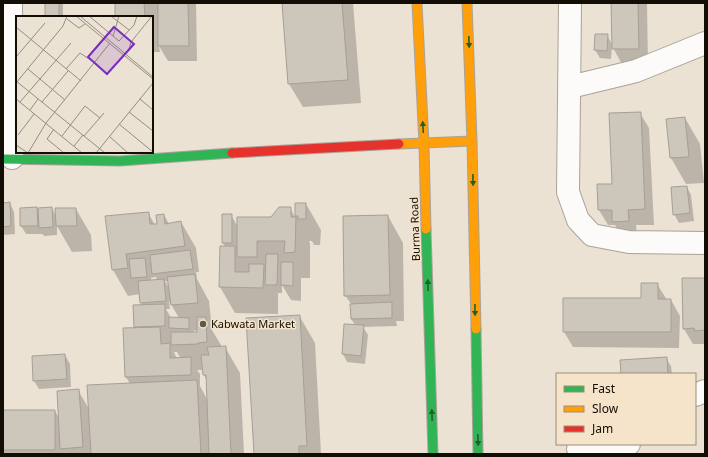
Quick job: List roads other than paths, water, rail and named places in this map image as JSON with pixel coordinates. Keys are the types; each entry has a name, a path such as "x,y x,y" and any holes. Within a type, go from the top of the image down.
{"main road":[{"name":"Burma Road","path":"417,3 424,144 433,454"},
{"path":"467,3 472,141 478,454"},
{"path":"8,158 120,161 281,150 472,141"}],"street":[{"path":"8,158 11,3"},
{"path":"570,3 568,192 578,220 592,235 629,242 705,243"},
{"path":"570,87 636,71 705,43"},
{"path":"578,449 619,445"}],"place":[{"name":"Kabwata Market","path":"203,324"}]}
